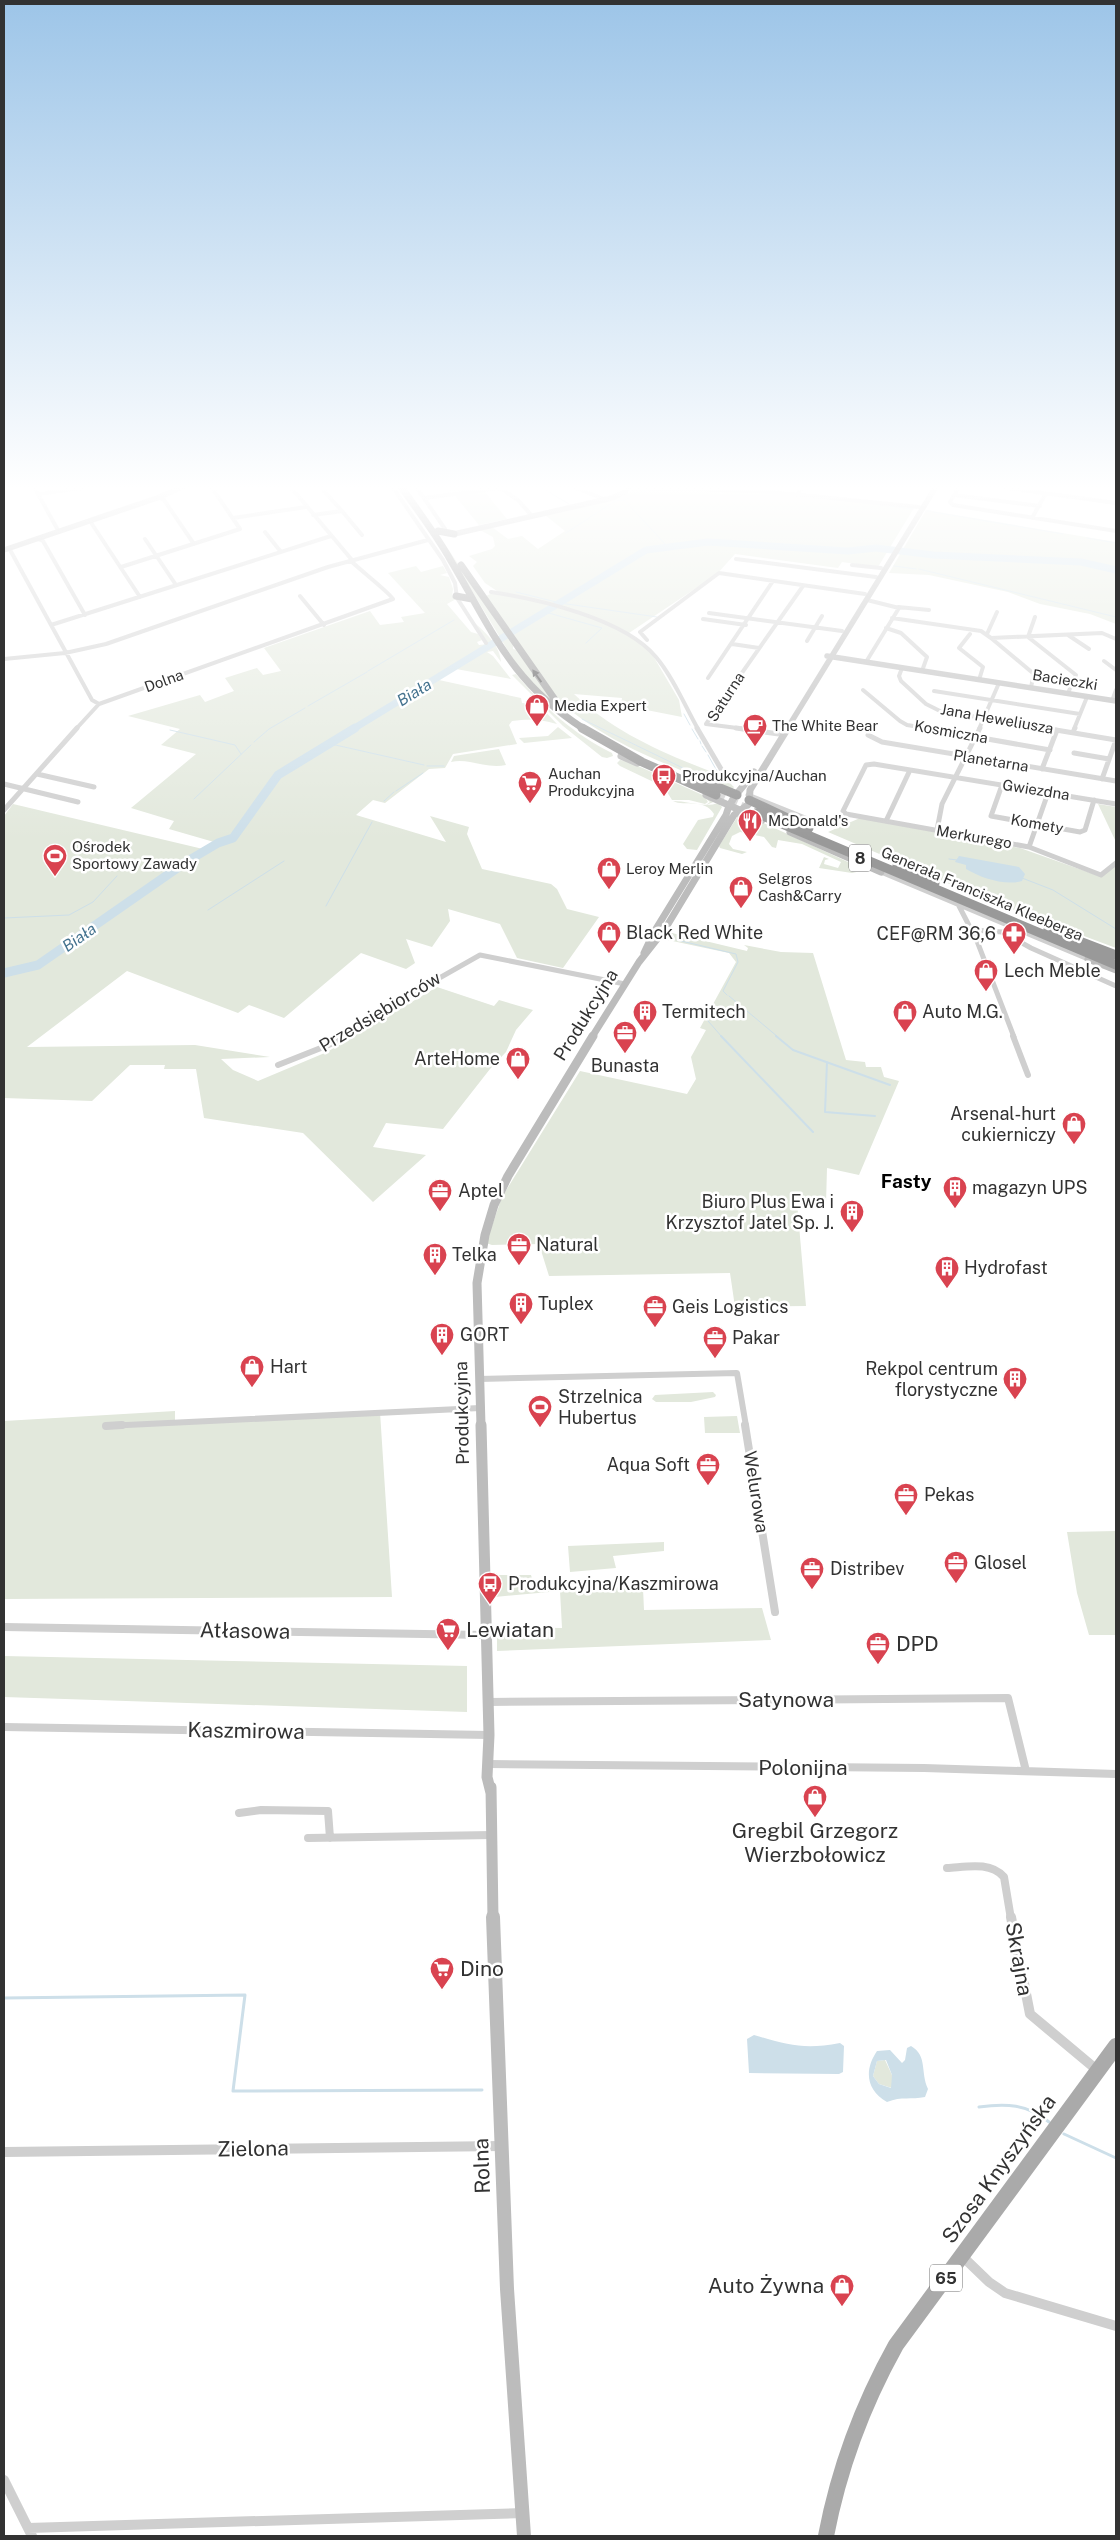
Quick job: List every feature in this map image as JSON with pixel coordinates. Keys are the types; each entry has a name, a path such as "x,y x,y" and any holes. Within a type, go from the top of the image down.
{"highway":[{"path":"475,604 518,672 576,728 622,756"},
{"path":"487,604 551,696 571,716 602,736 719,794 614,748 575,724 552,706"},
{"path":"551,696 581,721 615,740 737,795"},
{"path":"749,797 921,875 956,893"},
{"name":"Generała Franciszka Kleeberga","path":"1116,960 1017,921 962,904 758,811 956,893 1017,921 1116,965"},
{"path":"881,872 962,904"},
{"path":"1017,921 1116,955"},
{"path":"1017,921 1088,958"}],"main road":[{"path":"845,632 862,604"},
{"path":"749,797 749,804 741,810 881,872"},
{"name":"Rolna","path":"489,1764 487,1777 491,1793"},
{"name":"Szosa Knyszyńska","path":"826,2536 832,2498 844,2457 859,2416 877,2377 896,2345 1116,2046"}],"street":[{"path":"38,604 92,700 98,704"},
{"path":"78,604 85,615"},
{"path":"51,625 122,604"},
{"path":"4,659 65,653 96,647 226,604"},
{"path":"306,604 324,625"},
{"name":"Dolna","path":"4,810 98,704 324,625 379,604"},
{"path":"462,604 486,643"},
{"path":"540,604 614,626 638,637 652,650 725,775 748,782"},
{"path":"652,650 655,648 640,632 679,604"},
{"path":"708,678 751,618 750,615 758,604"},
{"name":"Saturna","path":"778,734 706,724 790,604"},
{"path":"887,604 898,607 929,610"},
{"path":"866,662 898,607"},
{"path":"989,636 997,612"},
{"path":"709,613 845,632 770,754 737,795"},
{"path":"807,641 822,616"},
{"path":"1028,637 1035,617"},
{"path":"892,618 981,631 1034,674 1035,677 1031,688"},
{"path":"703,619 746,625"},
{"path":"886,628 901,633 927,657 922,671"},
{"path":"989,636 1028,637 1102,633 1116,639"},
{"path":"970,634 959,648 983,667 984,670 979,680"},
{"path":"1068,635 1089,649"},
{"path":"1028,637 1075,673 1076,675 1068,693"},
{"path":"732,644 759,648"},
{"path":"749,797 778,734 830,657"},
{"name":"Bacieczki","path":"830,657 1114,701"},
{"path":"1104,661 1116,670"},
{"name":"Jana Heweliusza","path":"902,668 899,676 901,681 930,707 940,711 1116,740"},
{"path":"937,830 939,813 985,718 999,683"},
{"name":"Kosmiczna","path":"863,690 907,725 1050,750"},
{"path":"1114,701 1116,690"},
{"path":"934,691 1080,714"},
{"path":"1073,732 1087,696"},
{"path":"696,725 706,724"},
{"path":"1042,769 1057,730"},
{"name":"Planetarna","path":"868,735 882,742 1116,781"},
{"path":"1102,779 1116,740"},
{"path":"1074,753 1109,758"},
{"path":"622,756 741,810"},
{"name":"Gwiezdna","path":"843,812 866,766 874,764 1116,804"},
{"path":"886,821 910,770"},
{"path":"37,774 94,788"},
{"path":"4,784 78,802"},
{"name":"Komety","path":"1002,785 990,816 1080,832 1085,830 1094,800"},
{"path":"1028,847 1048,793"},
{"path":"737,795 749,797 820,824"},
{"name":"Produkcyjna","path":"489,1764 479,1379 478,1276 481,1250 497,1194 625,984 650,950 726,816 730,799 737,795"},
{"name":"Produkcyjna","path":"661,928 734,815 741,810"},
{"name":"Merkurego","path":"843,812 1028,847 1101,875 1116,863"},
{"path":"962,904 975,912 1116,970"},
{"path":"962,904 1028,1076"},
{"path":"968,919 970,914 975,912"},
{"path":"973,930 1002,932 1031,948 1116,986"},
{"name":"Przedsiębiorców","path":"278,1064 336,1042 397,1002 480,955 625,984"},
{"name":"Welurowa","path":"479,1379 737,1373 775,1612"},
{"path":"106,1426 480,1408"},
{"name":"Atłasowa","path":"4,1627 486,1636"},
{"name":"Satynowa","path":"488,1702 1008,1698 1026,1771"},
{"name":"Kaszmirowa","path":"4,1727 489,1735"},
{"name":"Polonijna","path":"489,1764 1026,1771 1116,1774"},
{"name":"Rolna","path":"491,1793 502,2146 512,2378 524,2536"},
{"path":"239,1813 261,1810 328,1811 330,1838"},
{"path":"308,1838 492,1835"},
{"name":"Skrajna","path":"947,1868 992,1867 1000,1871 1004,1877 1030,2014 1098,2071"},
{"name":"Zielona","path":"4,2152 502,2146"},
{"path":"962,2256 989,2282 1006,2293 1116,2326"},
{"path":"4,2480 30,2532 36,2526 523,2512"}],"shaded area":[{"path":"416,604 448,604 471,632 478,634 482,640 477,642 479,645 488,644 476,624 496,646 501,662 493,651 487,652 493,656 511,679 456,669 439,680 521,698 522,703 539,705 557,724 534,720 512,721 509,725 517,744 453,754 445,768 429,769 385,803 373,800 356,815 446,842 430,816 469,827 467,834 482,869 551,884 557,889 567,909 599,917 563,968 517,958 500,924 448,909 450,921 432,947 406,939 415,963 406,969 361,953 284,1018 249,1005 238,1013 127,971 27,1047 195,1045 270,1057 221,1059 233,1070 258,1081 327,1052 437,987 494,1006 499,1000 533,1010 516,1030 506,1052 490,1069 443,1129 386,1123 373,1147 426,1155 373,1202 303,1133 204,1118 196,1069 164,1069 165,1065 130,1065 92,1101 4,1098 4,816 13,804 203,849 214,842 169,829 174,821 131,808 196,754 161,745 180,729 128,716 200,695 205,702 234,691 225,678 257,668 263,675 281,671 264,648 370,611 380,625 404,622 401,617 425,613"},
{"path":"480,604 485,604 513,644 513,649 517,650 561,711 519,669"},
{"path":"491,604 673,604 629,633 652,654 679,700 682,717 621,705 622,698 574,694 607,721 626,733 684,761 725,777 734,787 732,790 639,752 594,727 556,697"},
{"path":"1040,604 1116,604 1116,624 1090,614"},
{"path":"516,674 560,719 585,738 612,753 613,756 602,757 563,726 512,675"},
{"path":"558,727 572,738 524,743 519,738 548,736"},
{"path":"499,749 506,765 491,766 465,761 451,762 454,756"},
{"path":"620,760 627,761 716,801 706,805 710,802 706,799 708,802 705,804 689,800 672,800 664,787 620,766 617,763"},
{"path":"673,801 679,801 695,804 678,803"},
{"path":"718,803 722,807 697,850 687,849 683,844 698,820 713,817 714,814 702,805"},
{"path":"1098,804 1116,807 1116,842"},
{"path":"744,814 861,868 861,871 852,873 819,868 824,857 829,859 825,860 824,864 838,868 841,862 802,844 778,840 776,848 772,847 764,837 740,832 732,836 729,844 733,849 747,852 742,854 720,848 719,846 738,816"},
{"path":"860,818 1020,848 1099,876 1116,864 1116,948 980,897 828,832"},
{"path":"672,933 747,951 748,948 744,945 781,952 813,953 846,1060 865,1062 866,1067 881,1067 884,1077 899,1081 859,1175 827,1168 826,1204 797,1202 806,1306 735,1307 730,1273 549,1276 539,1244 492,1245 486,1243 502,1197 580,1071 687,1094 696,1079 691,1057 706,1030 700,1028 736,962 729,953 663,939 666,934"},
{"path":"713,1392 716,1395 715,1397 691,1402 656,1402 652,1399 655,1395"},
{"path":"175,1411 175,1422 380,1412 392,1597 4,1599 4,1421"},
{"path":"737,1416 740,1433 705,1433 704,1417"},
{"path":"1116,1531 1116,1635 1089,1635 1077,1593 1067,1532"},
{"path":"664,1542 664,1551 613,1556 616,1568 570,1572 568,1546"},
{"path":"493,1575 531,1575 534,1585 643,1588 644,1610 762,1608 771,1640 497,1651 497,1627 562,1628 560,1591 495,1597"},
{"path":"4,1656 467,1666 467,1712 4,1697"},
{"path":"885,2060 892,2075 892,2088 879,2084 873,2076 877,2061"}],"water":[{"path":"959,856 1019,867 1025,874 1022,881 1001,882 993,880 966,869 966,865 955,862"},
{"path":"754,2035 806,2046 840,2043 844,2046 843,2072 839,2074 749,2073 747,2039"},
{"path":"911,2046 920,2055 928,2089 925,2097 897,2099 887,2102 871,2086 869,2079 870,2065 877,2051 890,2050 902,2063 905,2060 907,2048","holes":["886,2060 892,2075 891,2088 879,2084 873,2076 877,2061"]}],"waterway":[{"name":"Biała","path":"353,729 558,604"},
{"path":"564,604 657,617"},
{"path":"1061,604 1116,617"},
{"path":"545,612 602,628 586,643"},
{"path":"368,671 454,620"},
{"path":"308,706 367,672"},
{"path":"254,742 269,729 305,708"},
{"path":"684,714 690,725"},
{"path":"582,719 687,770"},
{"name":"Biała","path":"4,973 38,965 186,862 218,843 233,838 278,775 355,728"},
{"path":"692,729 698,739"},
{"path":"170,730 235,745 241,754"},
{"path":"331,744 424,765"},
{"path":"194,799 251,745"},
{"path":"702,746 706,752"},
{"path":"708,755 718,773"},
{"path":"427,766 444,766"},
{"path":"692,772 701,775"},
{"path":"396,791 423,773"},
{"path":"384,801 394,792"},
{"path":"326,906 372,822"},
{"path":"949,859 957,860"},
{"path":"208,910 284,861"},
{"path":"4,918 69,915 93,902 117,876"},
{"path":"1022,878 1053,890 1116,929"},
{"path":"677,940 736,954 738,962 723,991 727,995"},
{"path":"729,996 778,1037"},
{"path":"702,1014 722,1037"},
{"path":"721,1036 813,1132"},
{"path":"776,1036 793,1050 827,1062"},
{"path":"827,1062 890,1085"},
{"path":"827,1062 825,1112 875,1116"},
{"path":"4,1998 245,1995 233,2091 482,2090"},
{"path":"979,2107 1016,2106 1033,2112 1049,2122"},
{"path":"1064,2134 1116,2158"}],"tunnel":[{"path":"716,795 756,813"}],"place":[{"name":"Media Expert","path":"537,727"},
{"name":"The White Bear","path":"755,747"},
{"name":"Produkcyjna/Auchan","path":"664,797"},
{"name":"Auchan Produkcyjna","path":"530,804"},
{"name":"McDonald's","path":"750,842"},
{"name":"Ośrodek Sportowy Zawady","path":"55,877"},
{"name":"Leroy Merlin","path":"609,890"},
{"name":"Selgros Cash&Carry","path":"741,909"},
{"name":"Black Red White","path":"609,954"},
{"name":"CEF@RM 36,6","path":"1014,955"},
{"name":"Lech Meble","path":"986,992"},
{"name":"Termitech","path":"645,1033"},
{"name":"Auto M.G.","path":"905,1033"},
{"name":"Bunasta","path":"625,1054"},
{"name":"ArteHome","path":"518,1080"},
{"name":"Arsenal-hurt cukierniczy","path":"1074,1145"},
{"name":"magazyn UPS","path":"955,1209"},
{"name":"Aptel","path":"440,1212"},
{"name":"Biuro Plus Ewa i Krzysztof Jatel Sp. J.","path":"852,1233"},
{"name":"Natural","path":"519,1266"},
{"name":"Telka","path":"435,1276"},
{"name":"Hydrofast","path":"947,1289"},
{"name":"Tuplex","path":"521,1325"},
{"name":"Geis Logistics","path":"655,1328"},
{"name":"GORT","path":"442,1356"},
{"name":"Pakar","path":"715,1359"},
{"name":"Hart","path":"252,1388"},
{"name":"Rekpol centrum florystyczne","path":"1015,1400"},
{"name":"Strzelnica Hubertus","path":"540,1428"},
{"name":"Aqua Soft","path":"708,1486"},
{"name":"Pekas","path":"906,1516"},
{"name":"Glosel","path":"956,1584"},
{"name":"Distribev","path":"812,1590"},
{"name":"Produkcyjna/Kaszmirowa","path":"490,1605"},
{"name":"Lewiatan","path":"448,1651"},
{"name":"DPD","path":"878,1665"},
{"name":"Gregbil Grzegorz Wierzbołowicz","path":"815,1818"},
{"name":"Dino","path":"442,1990"},
{"name":"Auto Żywna","path":"842,2307"}],"district":[{"name":"Fasty","path":"906,1181"}]}
